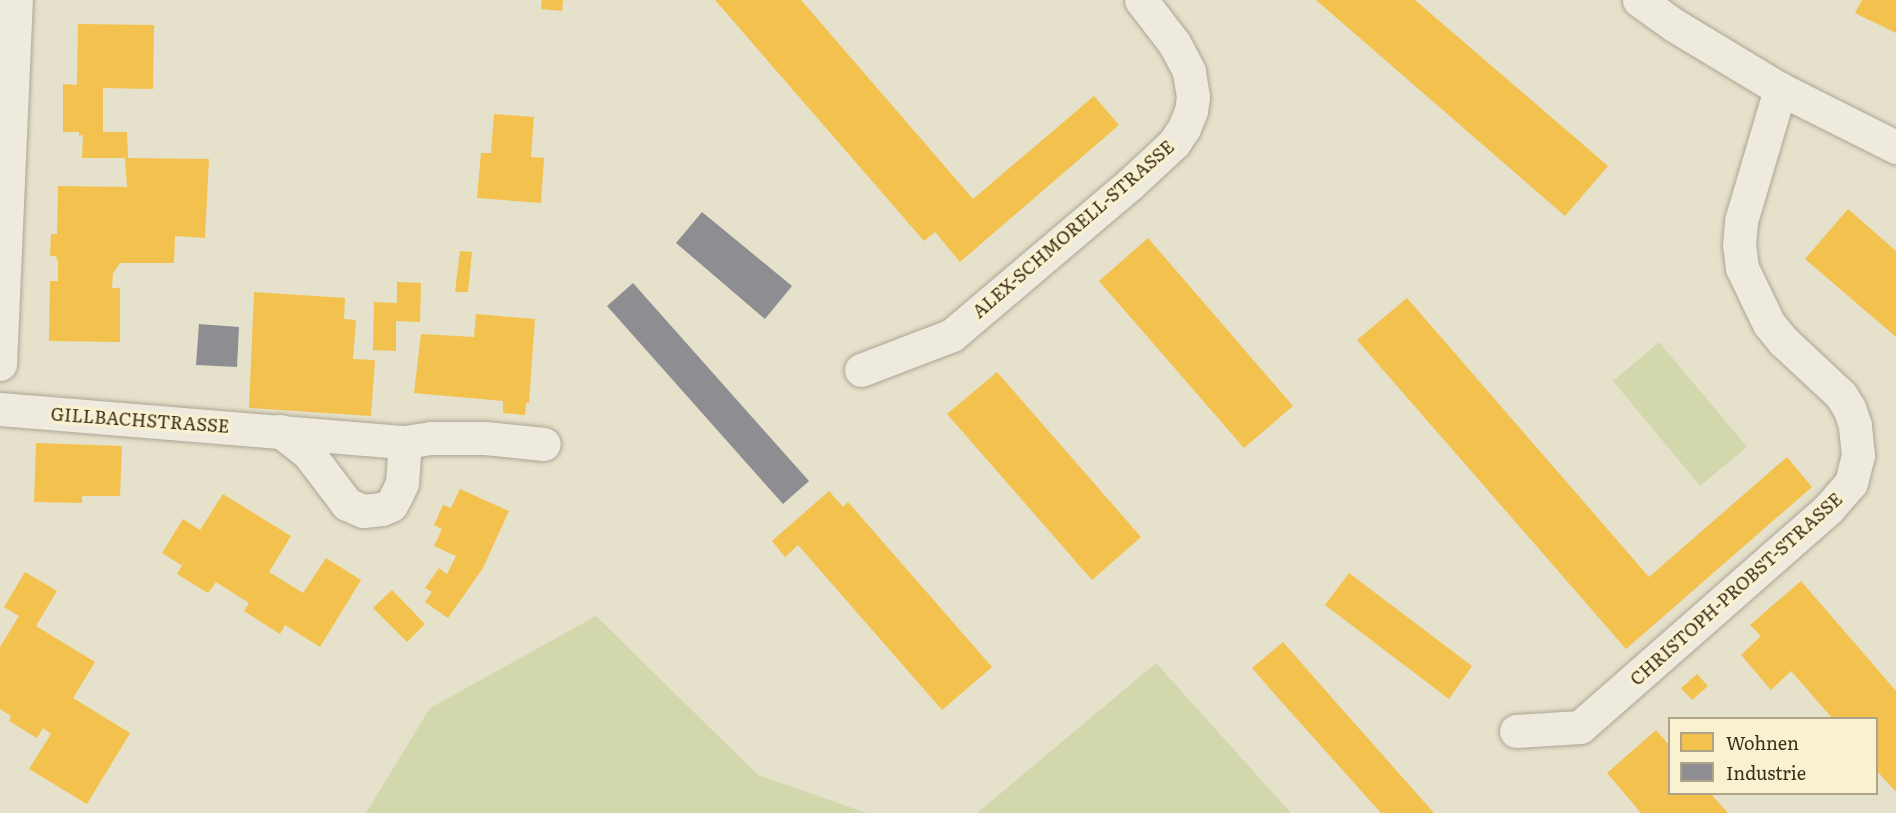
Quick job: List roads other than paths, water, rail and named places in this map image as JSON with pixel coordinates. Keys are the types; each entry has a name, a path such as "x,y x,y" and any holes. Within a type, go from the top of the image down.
{"street":[{"path":"0,364 16,0"},
{"name":"ALEX-SCHMORELL-STRASSE","path":"861,370 952,335 1129,185 1174,142 1184,128 1191,111 1193,97 1188,71 1174,43 1141,0"},
{"path":"1639,0 1674,25 1780,90 1896,147"},
{"name":"CHRISTOPH-PROBST-STRASSE","path":"1516,731 1580,727 1829,508 1851,483 1858,455 1855,425 1849,408 1841,395 1768,324 1742,268 1739,245 1741,221 1780,90"},
{"name":"GILLBACHSTRASSE","path":"0,409 405,442 431,438 485,438 544,444"},
{"path":"280,431 309,454 347,504 363,511 382,509 391,505 402,483 405,442"}]}
